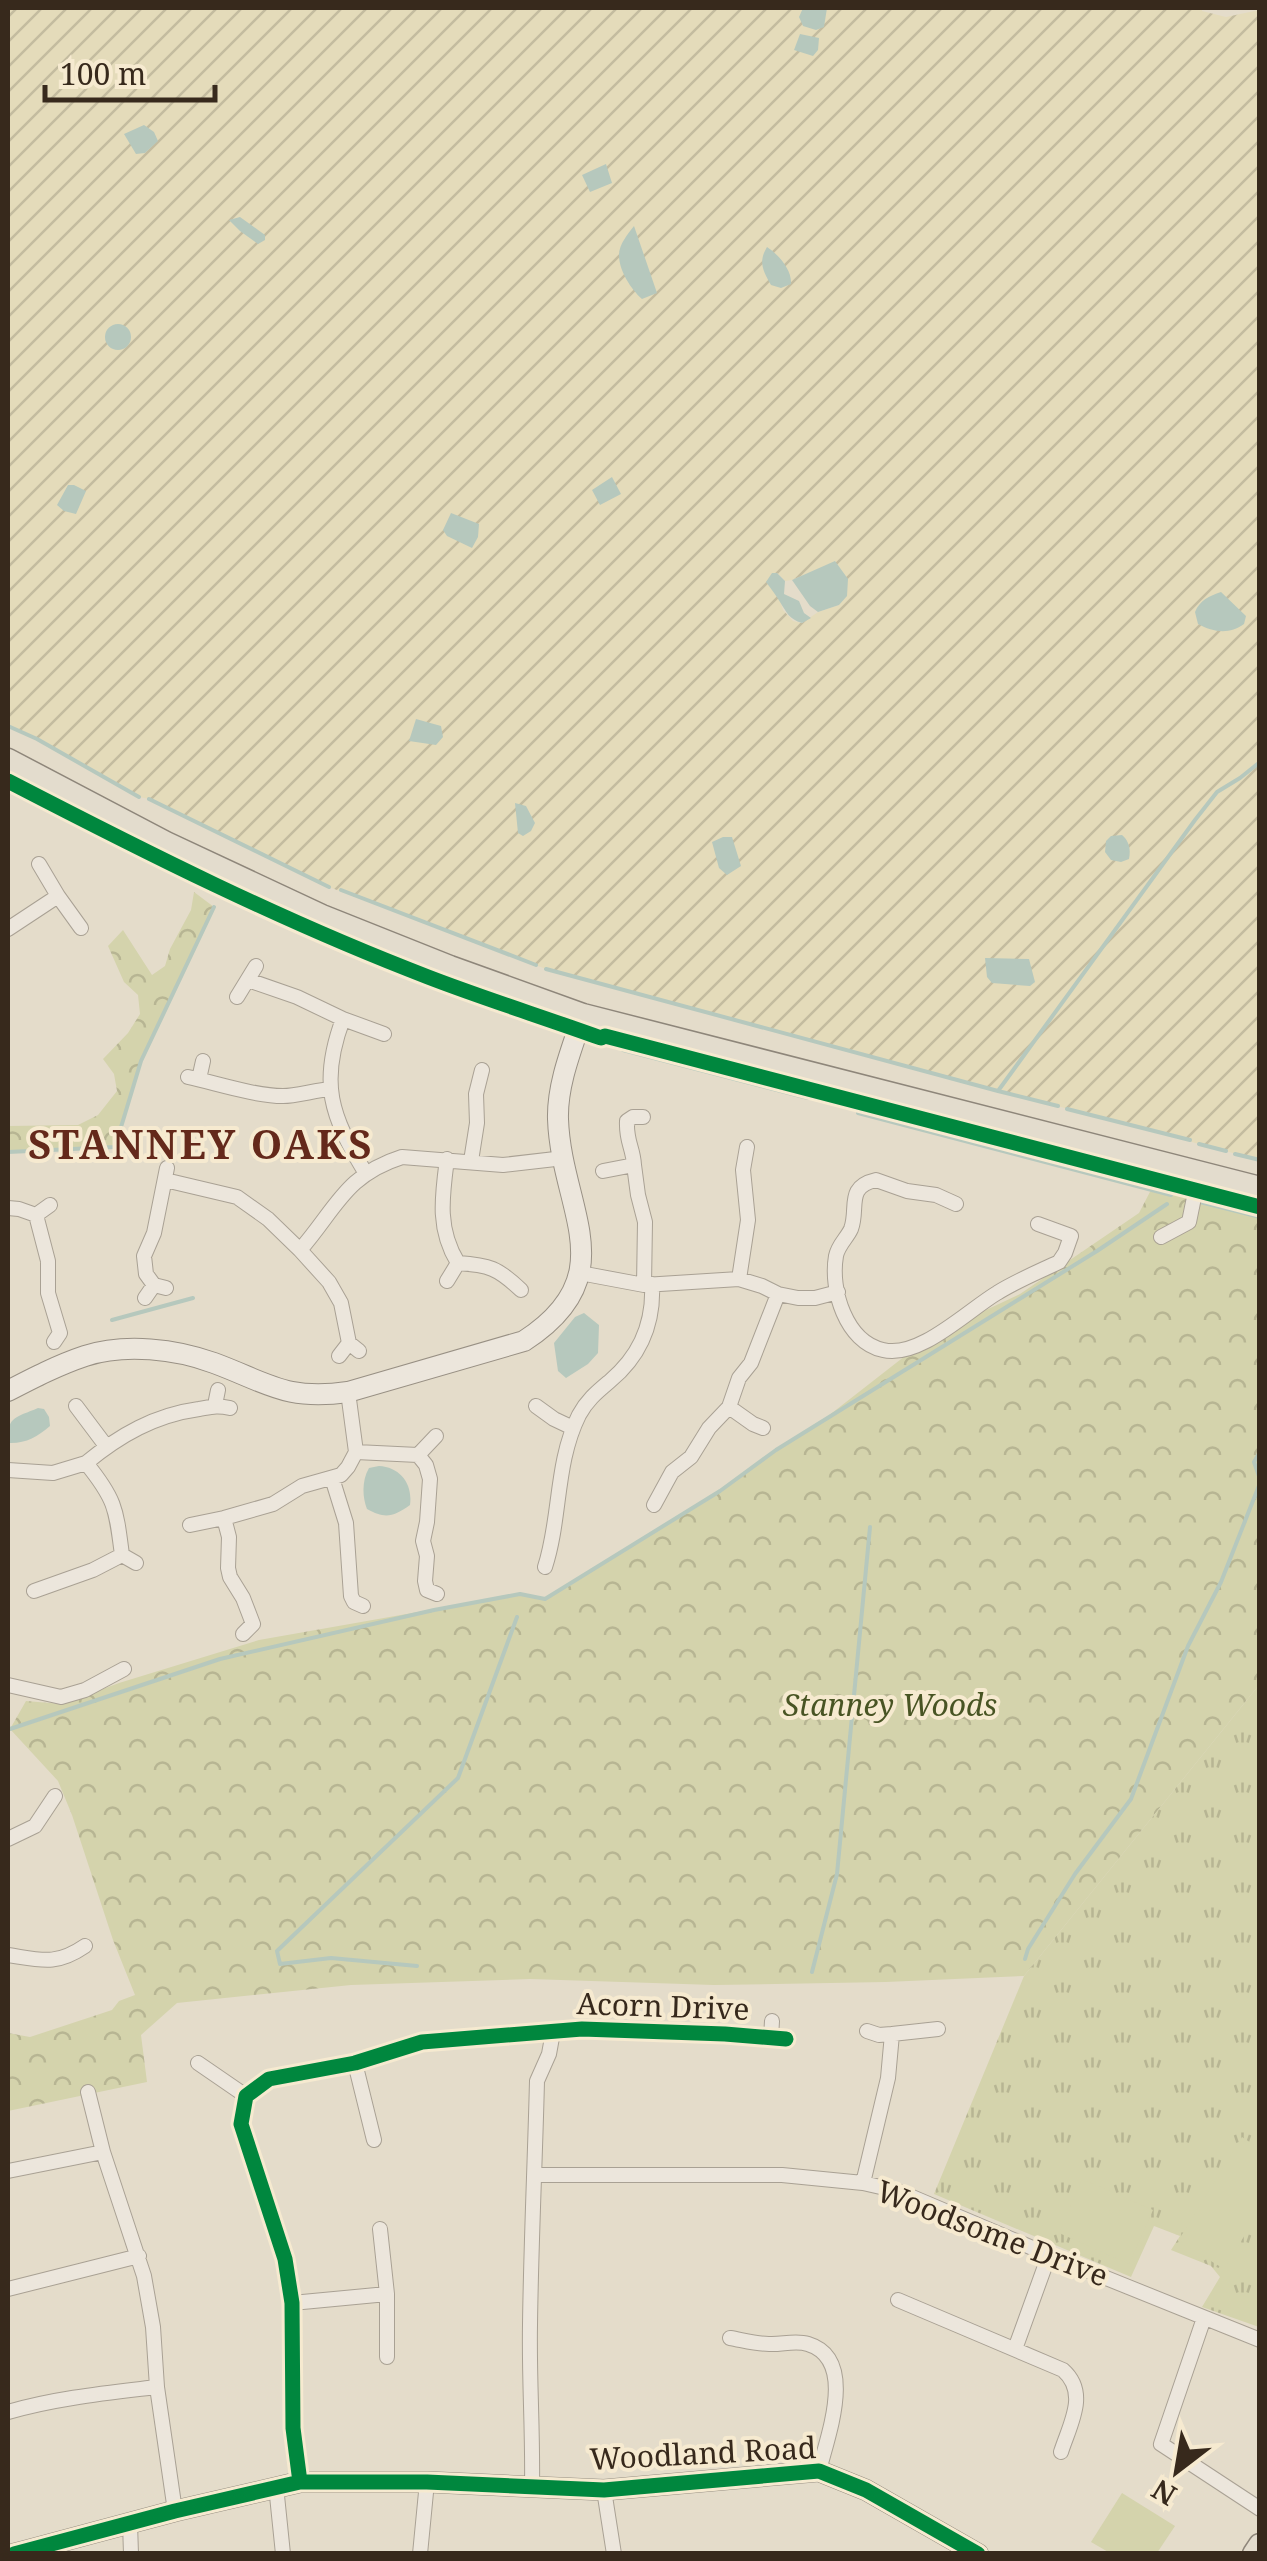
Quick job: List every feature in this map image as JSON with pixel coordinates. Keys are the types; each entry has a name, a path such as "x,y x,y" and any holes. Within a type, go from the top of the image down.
{"main road":[{"path":"14,767 322,916 583,1014 1260,1188"},
{"path":"1254,2554 1260,2545"}],"street":[{"path":"39,864 81,928"},
{"path":"8,930 58,896"},
{"path":"237,998 252,973 318,1009 384,1034"},
{"path":"8,1391 89,1354 130,1349 188,1355 283,1391 324,1395 348,1392 524,1341 546,1327 573,1291 582,1258 558,1119 561,1087 583,1014"},
{"path":"344,1019 335,1041 331,1089 342,1135 366,1172"},
{"path":"203,1061 194,1078 263,1094 287,1096 331,1089"},
{"path":"471,1162 477,1123 476,1094 483,1070"},
{"path":"545,1567 574,1428 588,1400 622,1370 644,1340 649,1324 645,1222 624,1117 643,1116"},
{"path":"739,1279 748,1220 743,1170 747,1147"},
{"path":"300,1250 340,1198 366,1172 402,1156 503,1165 564,1158"},
{"path":"447,1159 443,1226 458,1263"},
{"path":"603,1170 634,1165"},
{"path":"1161,1237 1189,1222 1199,1173"},
{"path":"155,1290 146,1274 144,1256 154,1233 166,1174 237,1197 268,1219 329,1282 341,1303 349,1350"},
{"path":"945,1205 926,1192 907,1191 876,1180 863,1185 856,1194 852,1226 836,1254 838,1292 847,1322 866,1344 894,1353 910,1349 997,1292 1059,1262 1071,1236 1038,1224"},
{"path":"36,1216 50,1205"},
{"path":"8,1208 36,1216"},
{"path":"36,1216 48,1261 48,1293 62,1336"},
{"path":"447,1281 458,1263"},
{"path":"458,1263 490,1266 521,1290"},
{"path":"580,1273 648,1285 739,1279 778,1294 816,1298 838,1292"},
{"path":"662,1500 672,1472 692,1457 709,1428 729,1407 778,1294"},
{"path":"190,1525 274,1504 302,1486 341,1474 356,1452 348,1392"},
{"path":"8,1470 54,1473 86,1464 106,1446 147,1422 221,1401"},
{"path":"76,1406 106,1446"},
{"path":"536,1406 554,1420 574,1428"},
{"path":"729,1407 762,1428"},
{"path":"418,1455 436,1436"},
{"path":"356,1452 418,1455 426,1465 430,1479 422,1542 427,1593"},
{"path":"86,1464 106,1488 116,1508 122,1555"},
{"path":"332,1478 346,1523 353,1606"},
{"path":"224,1518 229,1537 230,1577 244,1598 252,1629"},
{"path":"122,1555 136,1563"},
{"path":"34,1591 78,1577 122,1555"},
{"path":"8,1685 62,1697 124,1669"},
{"path":"8,1840 36,1826 54,1806"},
{"path":"8,1955 67,1959 85,1946"},
{"name":"Acorn Drive","path":"246,2096 268,2078 355,2063 422,2042 609,2030 779,2039 772,2021"},
{"path":"867,2031 879,2035 938,2029"},
{"path":"532,2486 530,2340 536,2081 549,2054 552,2032"},
{"path":"863,2183 888,2078 892,2034"},
{"path":"198,2063 246,2096 241,2124 285,2259 292,2302 293,2428 300,2482"},
{"path":"355,2063 374,2140"},
{"path":"88,2092 103,2152 139,2256 153,2327 157,2387 175,2511"},
{"path":"8,2171 103,2152"},
{"name":"Woodsome Drive","path":"535,2176 782,2175 898,2190 1260,2340"},
{"path":"380,2229 387,2276 387,2358"},
{"path":"1014,2349 1049,2255"},
{"path":"8,2290 139,2256"},
{"path":"292,2302 387,2294"},
{"path":"898,2300 1063,2370 1076,2387 1078,2398 1061,2452"},
{"path":"1204,2318 1162,2444 1260,2509"},
{"path":"730,2338 768,2344 809,2344 826,2355 834,2371 837,2394 819,2471"},
{"path":"8,2412 102,2393 157,2387"},
{"name":"Woodland Road","path":"14,2554 300,2482 427,2482 604,2490 819,2471 866,2490 978,2554"},
{"path":"420,2554 427,2482"},
{"path":"276,2486 282,2554"},
{"path":"604,2490 614,2554"},
{"path":"130,2522 131,2554"}],"shaded area":[{"path":"8,8 1202,8 1226,17 1259,10 1259,1160 546,969 329,887 139,797 8,726","holes":["835,562 839,605 802,623 793,621 783,610 777,573 785,581 792,580"]},
{"path":"803,8 827,8 824,27 816,30 803,26 799,17"},
{"path":"800,34 819,38 813,56 794,50"},
{"path":"144,125 158,141 145,153 136,154 124,134"},
{"path":"606,164 612,183 590,192 582,175"},
{"path":"240,217 265,235 265,240 258,244 229,220"},
{"path":"634,226 657,293 642,299 626,279 619,255"},
{"path":"767,247 784,263 791,284 781,288 771,285 763,266"},
{"path":"118,324 127,328 131,337 127,346 118,350 109,346 105,337 109,328"},
{"path":"612,477 621,494 600,505 592,490"},
{"path":"68,485 86,491 76,514 57,505"},
{"path":"451,513 479,524 472,548 443,530"},
{"path":"835,561 848,579 847,596 839,605 818,612 792,580"},
{"path":"772,573 785,581 784,594 799,601 811,618 802,623 789,615 766,582"},
{"path":"1221,592 1246,616 1244,624 1233,630 1215,630 1198,624 1195,612 1199,604"},
{"path":"416,719 441,726 443,737 436,745 409,741"},
{"path":"515,803 526,806 535,823 523,836 518,833"},
{"path":"1122,835 1129,846 1129,859 1111,860 1105,852 1106,841"},
{"path":"732,837 741,866 727,875 719,868 712,842"},
{"path":"985,958 1029,959 1035,982 1030,986 992,983 987,977"},
{"path":"584,1313 599,1325 598,1353 566,1378 558,1371 554,1343 575,1317"},
{"path":"44,1409 50,1426 31,1439 8,1443 14,1419"},
{"path":"379,1466 399,1473 409,1490 410,1505 394,1514 379,1514 365,1504 367,1473 369,1468"}],"green space":[{"path":"194,892 214,907 141,1061 115,1147 8,1152 8,1126 78,1125 98,1115 117,1091 114,1074 103,1059 140,1014 138,995 124,982 108,946 123,930 152,975 165,966 191,910"},
{"name":"Stanney Woods","path":"1165,1163 1259,1188 1259,1685 1024,1976 714,1985 530,1979 351,1985 177,2003 141,2035 147,2082 8,2111 8,2033 30,2037 112,2010 119,2001 135,1995 58,1781 10,1729 26,1701 62,1704 259,1640 520,1594 545,1599 720,1491 823,1420 905,1356 971,1317 1020,1294 1139,1213"},
{"path":"1259,1685 1259,2327 1202,2307 1220,2277 1211,2266 1171,2250 1180,2236 1154,2226 1131,2277 934,2194 1024,1976"},
{"path":"1242,2137 1259,2148 1259,2212 1224,2269 1178,2241"},
{"path":"1082,2179 1153,2210 1129,2264 1059,2233"},
{"path":"1122,2493 1175,2526 1157,2553 1110,2553 1091,2542"}],"waterway":[{"path":"8,726 139,797"},
{"path":"1058,1106 998,1091 1217,792 1260,762"},
{"path":"149,799 329,887"},
{"path":"341,890 536,965"},
{"path":"8,1152 115,1147 141,1061 214,907"},
{"path":"546,969 998,1091"},
{"path":"623,1050 808,1098"},
{"path":"1067,1109 1190,1140"},
{"path":"858,1113 1171,1195"},
{"path":"1199,1144 1226,1151"},
{"path":"1235,1154 1260,1160"},
{"path":"1196,1201 1260,1217"},
{"path":"8,1728 220,1659 520,1594 545,1599 1167,1204"},
{"path":"112,1320 193,1298"},
{"path":"1260,1452 1254,1462 1260,1479"},
{"path":"1025,1959 1075,1874 1131,1799 1188,1646 1221,1582 1260,1483"},
{"path":"812,1972 837,1874 870,1527"},
{"path":"417,1966 331,1958 280,1964 277,1951 458,1778 517,1617"}],"cycle path":[{"path":"8,781 163,860 374,956 601,1038 1260,1207"},
{"path":"300,2482 293,2428 292,2303 285,2259 241,2124 246,2096 269,2079 355,2063 422,2042 582,2029 786,2039"},
{"path":"14,2554 300,2482 427,2482 604,2490 819,2471 866,2490 978,2554"}],"district":[{"name":"STANNEY OAKS","path":"201,1145"}]}
